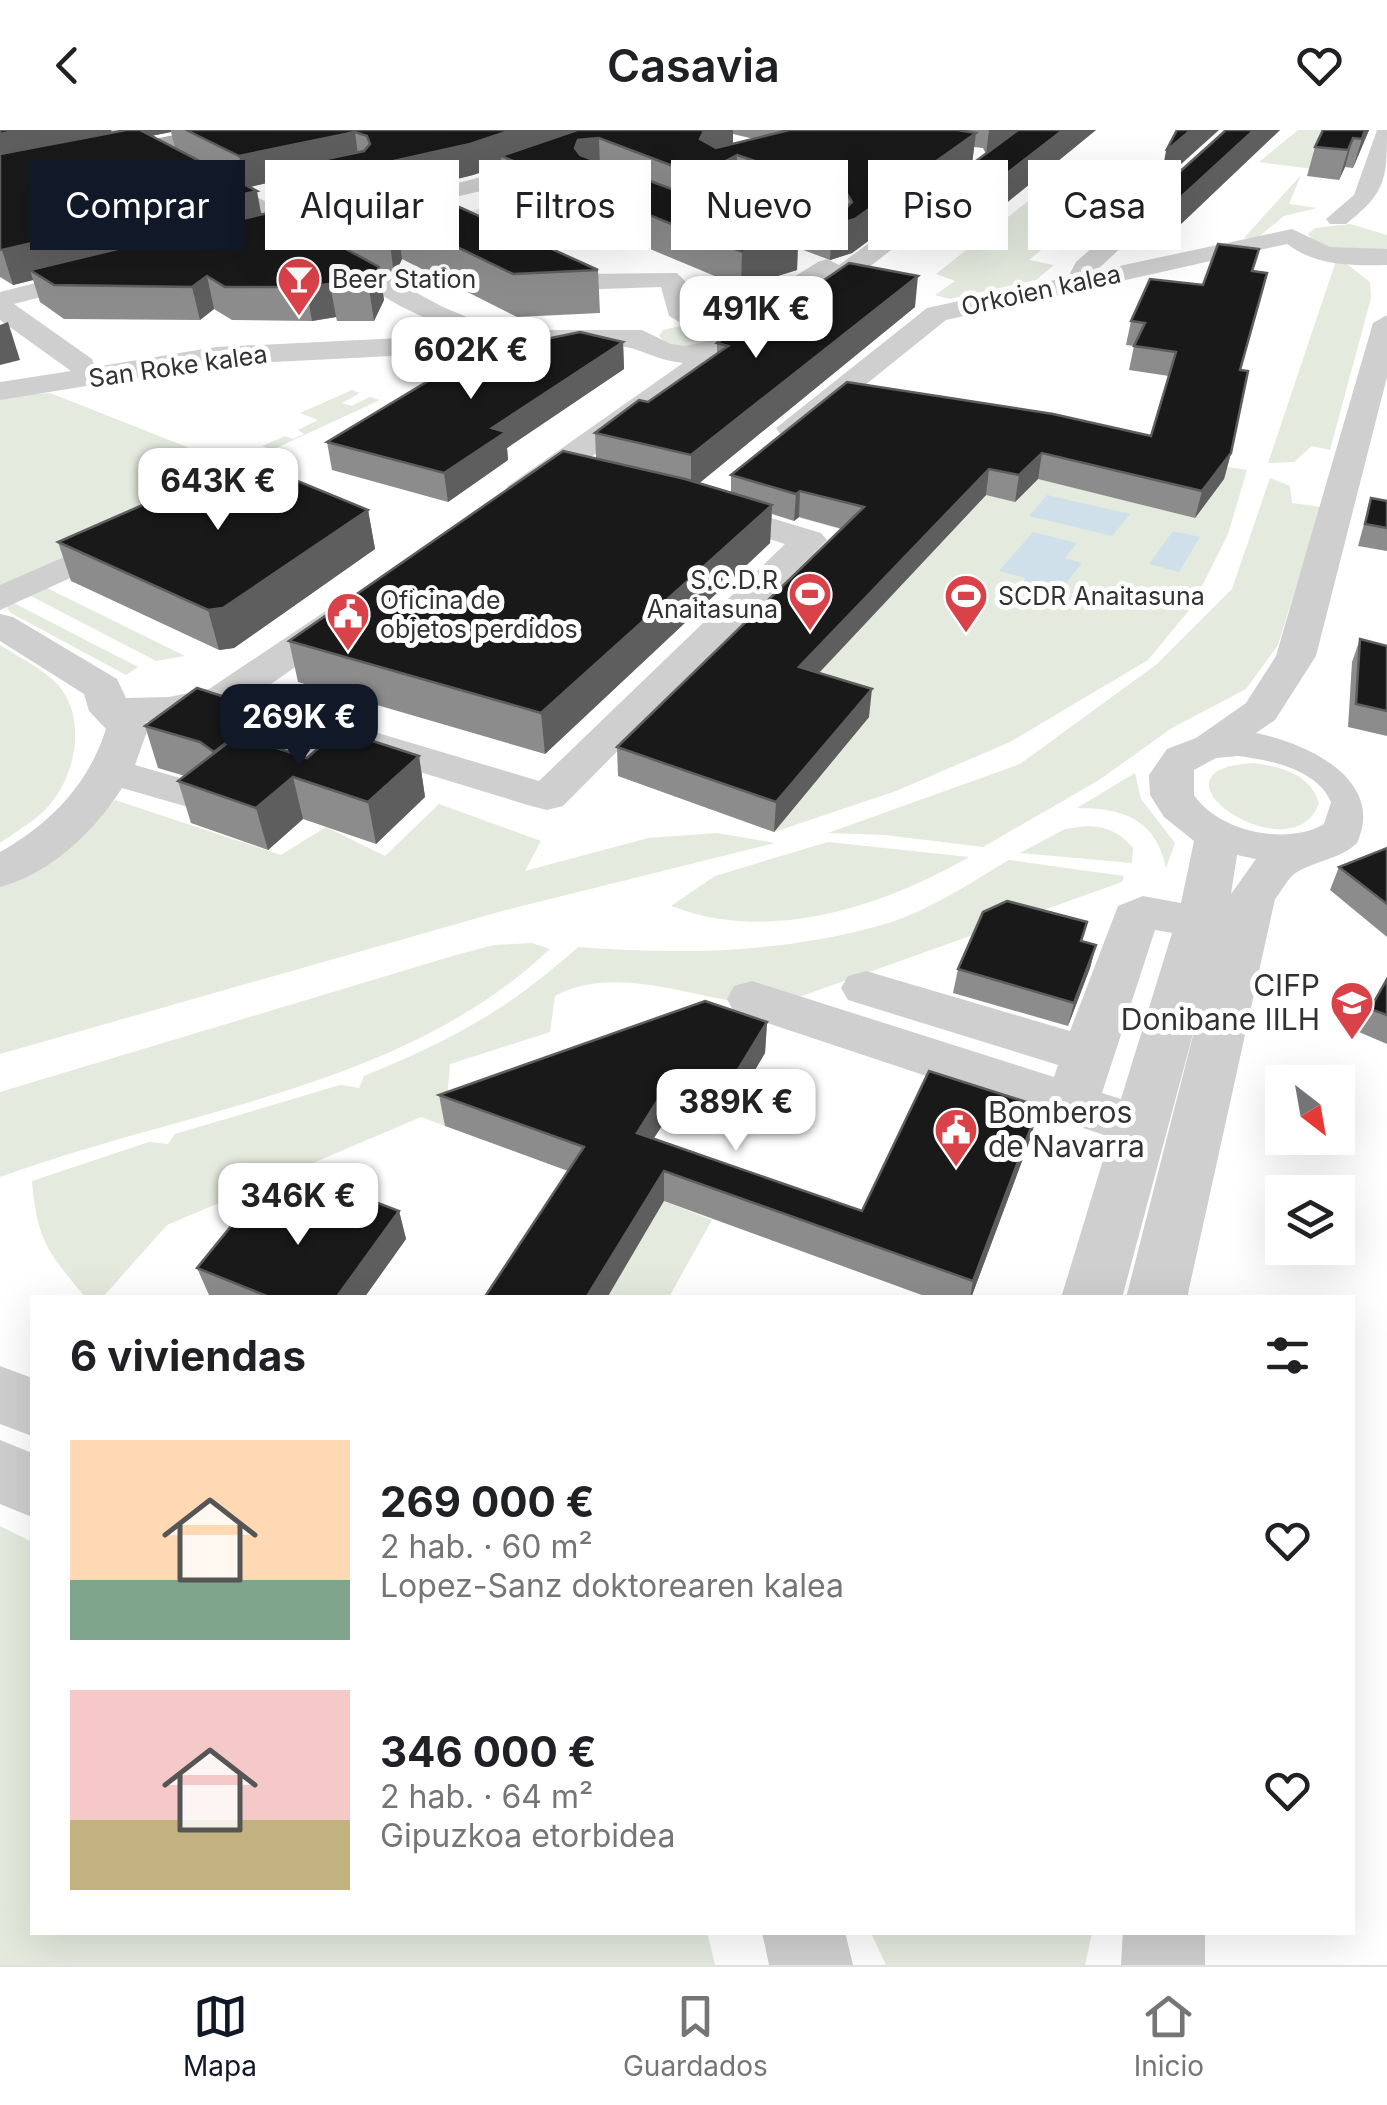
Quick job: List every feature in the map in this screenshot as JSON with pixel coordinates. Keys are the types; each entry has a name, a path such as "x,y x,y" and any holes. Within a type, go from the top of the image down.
{"main road":[{"path":"0,178 188,130"},
{"path":"0,169 230,130"}],"street":[{"path":"108,130 164,160"},
{"path":"459,185 635,130"},
{"path":"488,510 713,352 797,309 1014,130"},
{"path":"336,250 473,330 538,340 607,335 655,337 695,317 778,299 979,158 1037,130"},
{"path":"1080,281 1085,267 1238,130"},
{"path":"1338,219 1365,198 1387,130"},
{"path":"1338,219 1376,217 1387,175"},
{"name":"Orkoien kalea","path":"772,446 926,320 950,309 1080,281 1205,246 1292,236 1296,226 1338,219"},
{"path":"1292,236 1300,244 1367,266 1387,282"},
{"name":"Orkoien kalea","path":"1205,246 1387,257"},
{"path":"345,250 498,325 655,337 713,352"},
{"path":"500,250 573,282 668,279 695,317 731,324 740,335"},
{"path":"797,260 824,270"},
{"path":"0,304 134,266"},
{"path":"0,304 82,365"},
{"name":"San Roke kalea","path":"0,379 251,338 408,328 422,320 423,304"},
{"path":"1365,813 1273,848 1218,835 1195,822 1178,806 1170,791 1170,776 1178,762 1261,712 1296,656 1387,323"},
{"path":"546,468 672,370 675,360 655,337"},
{"name":"San Roke kalea","path":"0,391 216,356 538,340"},
{"path":"546,468 595,480"},
{"path":"698,506 725,483"},
{"path":"0,625 113,708 167,700 222,699 416,740 476,757 547,797 810,540 664,497"},
{"path":"0,599 160,524"},
{"path":"167,700 261,662 377,587 222,699"},
{"path":"1296,656 1298,723 1310,755 1365,813"},
{"path":"0,872 71,824 114,772 113,708"},
{"path":"0,848 34,823 60,796 113,708"},
{"path":"1212,745 1266,745 1318,764"},
{"path":"114,772 195,796"},
{"path":"1157,1295 1252,898 1276,865 1365,813"},
{"path":"1091,1295 1199,922 1218,835"},
{"path":"1085,1062 1134,918 1143,912 1199,922"},
{"path":"866,988 1085,1062 1140,1126"},
{"path":"752,999 1085,1062 1164,1042"},
{"path":"0,1394 30,1407"},
{"path":"0,1471 30,1485"},
{"path":"804,1935 812,1965"},
{"path":"1163,1965 1164,1935"}],"shaded area":[{"path":"1298,130 1335,130 1313,151 1320,170 1259,162"},
{"path":"1301,175 1289,204 1317,208 1284,216 1256,239 1244,238"},
{"path":"1028,201 1028,250 1041,250 1029,260 1054,265 1036,280 949,299 935,295 955,281 936,274 966,250 1008,250 1008,217"},
{"path":"1350,224 1387,235 1387,250 1323,246 1308,234 1315,228"},
{"path":"1336,261 1370,282 1371,298 1330,450 1312,446 1294,462 1268,463"},
{"path":"689,324 714,327 723,336 690,348 673,345 659,336 663,330"},
{"path":"352,390 360,393 342,403 351,406 370,397 380,400 272,450 262,446 285,436 293,439 304,434 298,430 318,420 300,413"},
{"path":"50,393 248,471 0,589 0,396"},
{"name":"SCDR Anaitasuna","path":"847,407 1247,470 1228,534 1191,608 1148,660 1010,742 896,791 774,832 618,776 861,535 742,502"},
{"path":"1270,478 1290,486 1292,503 1321,507 1278,645 1246,689 1172,728 1099,780 983,847 885,835 828,833 1020,764 1157,664 1232,589"},
{"path":"45,587 185,656 156,661 25,593"},
{"path":"10,601 138,667 126,675 11,613 7,608"},
{"path":"0,645 52,679 64,693 75,727 75,745 65,782 55,797 39,815 0,843"},
{"path":"1254,763 1284,770 1309,785 1319,803 1304,823 1281,829 1255,825 1231,813 1214,798 1209,782 1221,770"},
{"path":"1135,773 1141,799 1175,843 1166,868 1146,827 1109,810 1077,808"},
{"path":"115,800 281,855 326,827 385,856 439,804 541,841 525,871 648,838 717,833 775,843 502,911 0,1054 0,884 88,827"},
{"path":"1087,826 1113,831 1123,838 1133,848 1132,863 1020,853 1065,829"},
{"path":"828,842 969,857 900,891 824,914 747,921 708,917 671,906 715,876"},
{"path":"1009,860 1124,876 1122,882 785,1002 738,1002 622,982 576,987 555,996 550,1032 450,1064 445,1126 421,1117 167,1225 105,1295 83,1295 53,1256 41,1232 32,1181 149,1142 168,1144 175,1134 340,1085 359,1088 364,1076 424,1050 502,1006 578,947 694,951 810,941 885,924 949,896"},
{"path":"532,943 550,949 491,996 428,1034 359,1065 0,1177 0,1092 456,955 494,945"},
{"path":"664,1201 712,1220 670,1295 609,1295"},
{"path":"0,1526 30,1541 30,1935 708,1935 715,1965 0,1965"},
{"path":"872,1935 1092,1935 1085,1965 886,1965"}],"water":[{"path":"1047,495 1130,514 1112,536 1029,516"},
{"path":"1173,531 1200,537 1179,572 1149,564"},
{"path":"1033,532 1077,543 1065,558 1082,563 1063,587 1045,582 1036,593 1019,588 1026,578 999,571"}],"building":[{"path":"140,130 198,160 30,160 30,244 2,250 0,154"},
{"path":"186,130 512,130 398,160 321,160 364,151 370,144 367,136 355,132 239,156"},
{"path":"577,130 708,130 700,139 716,148 789,130 976,133 938,160 868,160 868,210 848,221 848,206 852,202 848,195 848,160 752,160 737,155 728,160 671,160 671,165 599,138 578,140 575,148 580,155 593,160 511,160 501,156"},
{"path":"1018,130 1063,130 1008,172 1008,160 977,160"},
{"path":"1177,130 1191,130 1166,151"},
{"path":"1226,130 1254,130 1181,197 1181,171"},
{"path":"1323,130 1365,130 1362,139 1353,138 1348,150 1315,147"},
{"path":"651,181 671,189 671,224 651,216"},
{"path":"459,207 479,216 479,250 554,250 598,270 513,274 459,248"},
{"path":"265,214 265,250 348,250 379,267 369,288 331,288 330,284 225,287 207,276 192,287 54,285 30,270 113,250 245,250 245,218"},
{"path":"1218,244 1259,249 1252,271 1267,273 1240,370 1248,371 1231,453 1202,491 1042,453 1019,475 989,469 799,667 872,689 776,802 617,747 864,507 800,491 796,494 731,475 847,382 1053,414 1151,436 1176,352 1134,346 1145,323 1131,321 1150,279 1203,285"},
{"path":"849,263 918,276 691,455 595,433 639,400 648,402 728,346 717,343 774,305 789,304"},
{"path":"580,332 623,342 492,428 506,432 444,473 327,442 473,354"},
{"path":"563,451 685,479 772,505 541,713 289,641"},
{"path":"239,457 368,510 223,608 208,610 58,542 225,469"},
{"path":"1371,498 1387,501 1387,528 1365,524"},
{"path":"1360,639 1387,646 1387,711 1356,704"},
{"path":"197,688 268,711 214,752 200,742 145,726"},
{"path":"339,730 419,756 368,802 293,777 256,808 178,781 238,735 307,758"},
{"path":"1387,848 1387,904 1339,867"},
{"path":"1007,901 1087,922 1081,941 1096,945 1074,1003 958,969 983,912"},
{"path":"1387,979 1387,1015 1370,1009"},
{"name":"Bomberos de Navarra","path":"705,1001 767,1022 722,1096 671,1079 637,1133 862,1211 929,1071 1039,1106 973,1281 664,1171 588,1295 486,1295 584,1147 439,1095"},
{"path":"258,1193 331,1221 352,1193 399,1211 338,1295 264,1295 197,1268"}],"place":[{"name":"Beer Station","path":"299,317"},
{"name":"S.C.D.R Anaitasuna","path":"810,632"},
{"name":"SCDR Anaitasuna","path":"966,634"},
{"name":"Oficina de objetos perdidos","path":"348,652"},
{"name":"CIFP Donibane IILH","path":"1352,1041"},
{"name":"Bomberos de Navarra","path":"956,1168"}]}
